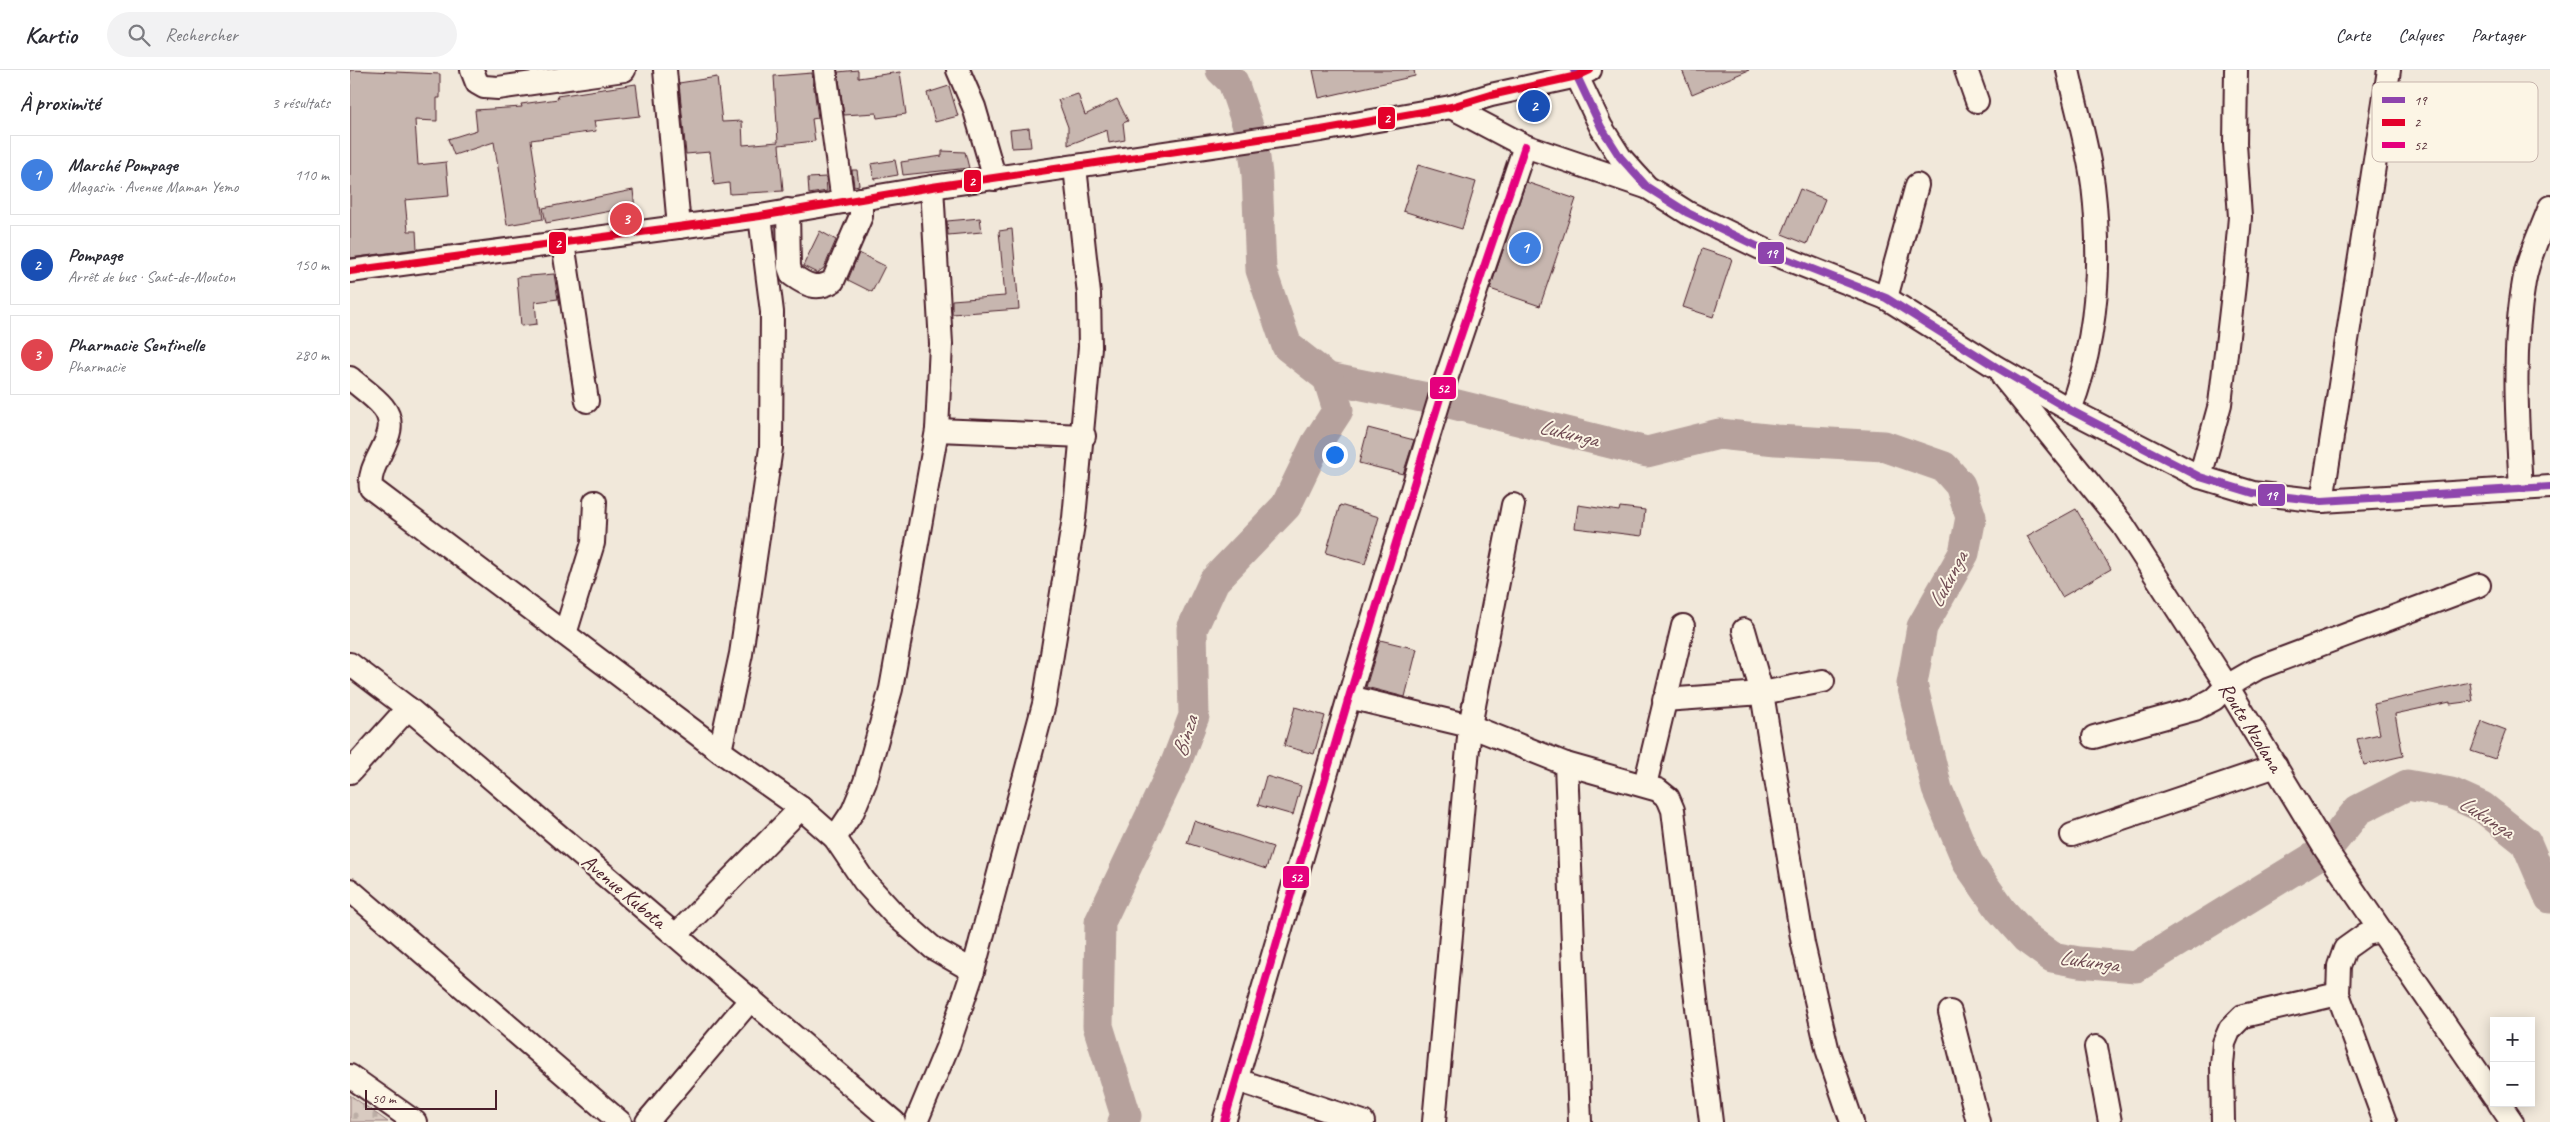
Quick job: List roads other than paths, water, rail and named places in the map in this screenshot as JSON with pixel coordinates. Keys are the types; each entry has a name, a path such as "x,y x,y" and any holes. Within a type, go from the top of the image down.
{"street":[{"path":"472,70 477,84 484,87 498,88 624,70"},
{"path":"665,70 679,227"},
{"path":"788,210 789,267 792,275 813,287 820,287 833,281 861,216 852,200 825,70"},
{"path":"958,70 974,107 995,179"},
{"path":"1491,95 1544,70"},
{"path":"1966,70 1977,101"},
{"path":"2068,70 2093,184 2097,288 2087,359 2070,410"},
{"path":"2200,477 2220,404 2236,265 2240,217 2235,144 2236,70"},
{"path":"350,271 760,216 932,187 1322,130 1451,107 1575,72 1601,127 1620,157 1647,187"},
{"path":"1451,107 1525,146 1647,187 1688,213 1769,252 1886,298 1996,367 2070,410 2200,477 2254,493 2322,501 2550,487"},
{"path":"1224,1122 1349,696 1444,385 1525,146"},
{"path":"2322,501 2375,162"},
{"path":"916,1122 949,1044 973,970 1044,704 1074,518 1084,436 1090,347 1089,294 1075,167"},
{"path":"1886,298 1917,185"},
{"path":"835,838 853,811 865,782 891,689 937,430 941,344 932,187"},
{"path":"2521,489 2516,403 2519,318 2524,281 2550,206"},
{"path":"720,751 741,654 771,448 772,312 760,216"},
{"path":"563,243 588,401"},
{"name":"Route Nzolana","path":"1996,367 2123,525 2226,686 2304,815 2348,883 2490,1090"},
{"path":"350,378 383,407 390,420 387,441 372,468 369,478 371,488 720,751 801,808 835,838 864,881 894,914 933,948 973,970"},
{"path":"937,430 1084,436"},
{"path":"565,634 593,543 595,502"},
{"path":"1434,1122 1470,726 1513,505"},
{"path":"2094,737 2196,709 2214,700 2226,686 2258,668 2479,585"},
{"path":"1645,785 1683,626"},
{"path":"1744,630 1762,693 1803,944 1828,1052 1852,1122"},
{"name":"Avenue Kubota","path":"350,664 408,708 751,998 894,1122"},
{"path":"1664,700 1762,693 1823,681"},
{"path":"1349,696 1470,726 1566,764 1645,785 1658,790 1668,798 1673,810 1711,1122"},
{"path":"350,772 408,708"},
{"path":"1566,764 1580,1122"},
{"path":"2072,834 2276,766"},
{"path":"676,935 801,808"},
{"path":"350,890 620,1122"},
{"path":"2381,931 2366,934 2345,949 2339,966 2338,994 2385,1122"},
{"path":"2224,1122 2222,1065 2224,1043 2230,1030 2244,1016 2338,994"},
{"path":"647,1122 751,998"},
{"path":"1950,1012 1978,1122"},
{"path":"2096,1047 2110,1122"},
{"path":"350,1076 415,1122"},
{"path":"1236,1080 1363,1122"},
{"path":"2502,1107 2512,1122"}],"waterway":[{"name":"Lukunga","path":"1221,70 1233,82 1253,141 1257,175 1261,270 1287,346 1328,378 1437,400 1647,452 1719,434 1776,440 1884,446 1944,467 1960,485 1971,517 1964,553 1922,627 1912,684 1937,789 1968,863 2001,910 2026,938 2052,957 2079,962 2136,967 2326,850 2358,810 2407,785 2451,793 2482,807 2526,842 2550,898"},
{"name":"Binza","path":"1123,1122 1126,1116 1098,1026 1100,922 1176,763 1194,716 1192,629 1214,581 1286,506 1316,444 1338,410 1328,378"}],"place":[{"name":"Pompage","path":"1534,106"},
{"name":"Pharmacie Sentinelle","path":"626,219"},
{"name":"Marché Pompage","path":"1525,248"}]}
